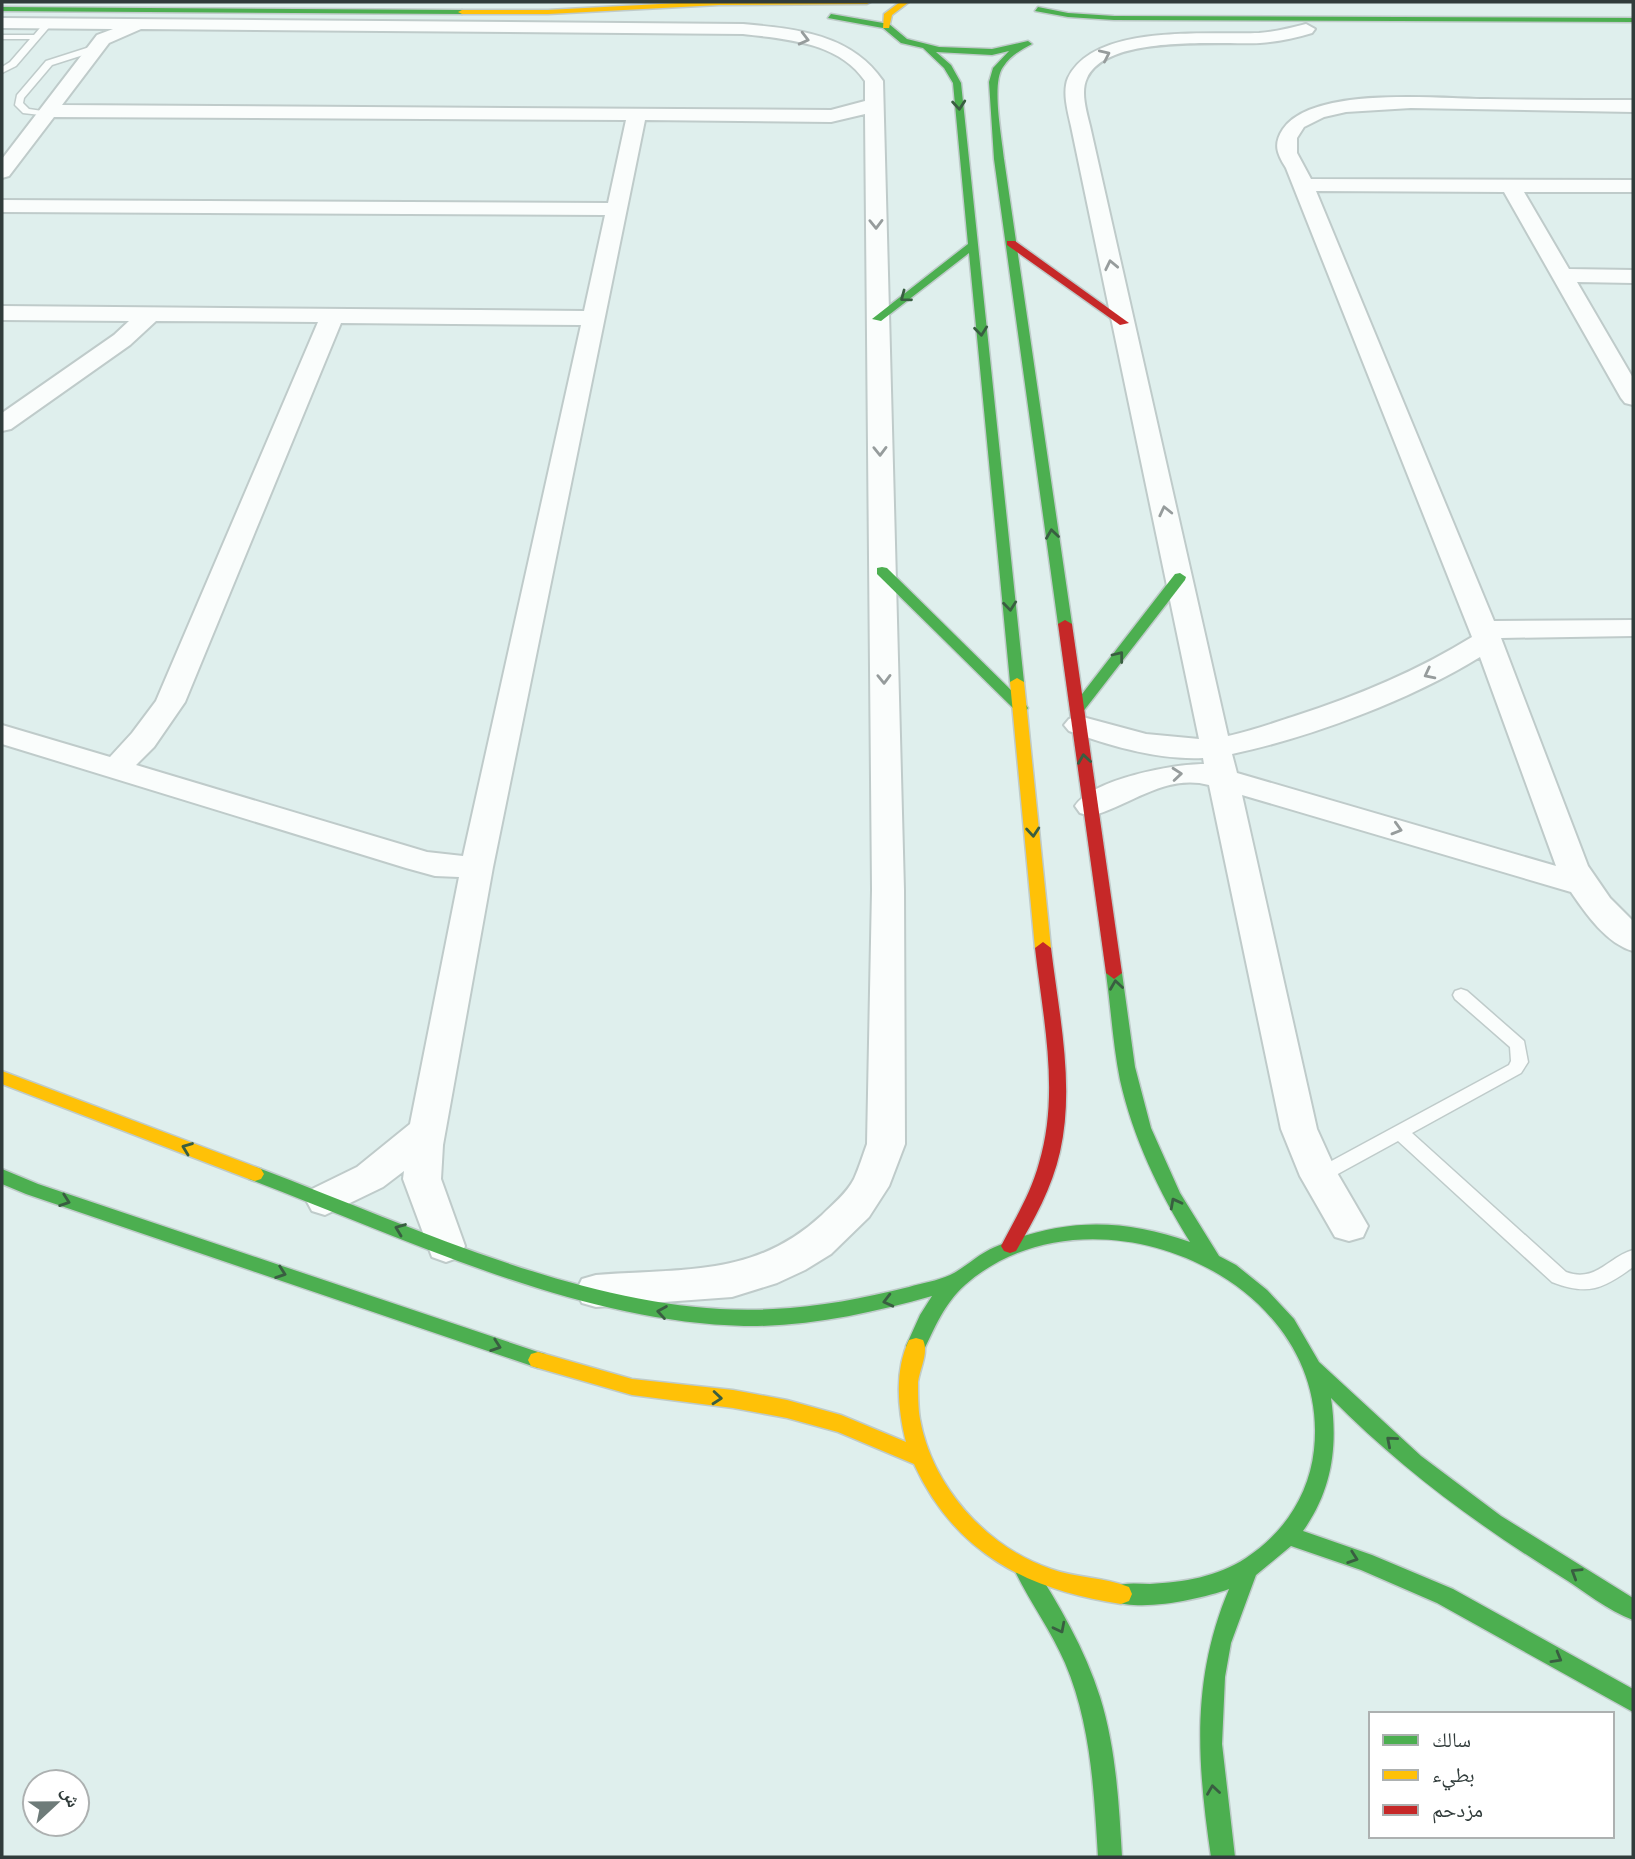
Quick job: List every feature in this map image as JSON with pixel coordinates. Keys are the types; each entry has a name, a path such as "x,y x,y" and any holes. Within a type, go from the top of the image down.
{"street":[{"path":"548,12 719,3 867,2"},
{"path":"886,26 889,11 905,2"},
{"path":"1022,2 1038,9 1068,15 1114,18 1633,20"},
{"path":"2,9 816,15 857,19 886,26 904,41 927,48 979,52 1016,48"},
{"path":"1038,9 1047,17 1045,33 1016,48 997,68 993,82 999,159 1129,1080 1140,1120 1174,1203 1212,1260"},
{"path":"363,26 385,11"},
{"path":"2,23 42,30 82,24 729,29 780,33 827,45 862,64 874,81 888,903 886,1144 863,1196 839,1225 817,1243 763,1272 732,1281 573,1293"},
{"path":"82,24 97,30 100,44"},
{"path":"5,164 100,44 148,24"},
{"path":"1077,32 1128,28 1633,32"},
{"path":"1306,29 1271,37 1186,38 1140,43 1104,55 1082,71 1075,92 1299,1129 1319,1176 1349,1226"},
{"path":"927,48 948,67 957,83 1021,708 1058,1113 1048,1170 1037,1199 1010,1246"},
{"path":"1633,106 1453,105 1384,108 1334,117 1317,125 1301,142 1299,176 1486,635 1572,866 1581,884 1603,911 1633,939"},
{"path":"47,113 831,116 856,121 875,117"},
{"path":"446,1246 422,1179 421,1159 477,867 637,115"},
{"path":"1299,176 1510,185 1633,186"},
{"path":"1510,185 1633,398"},
{"path":"2,206 616,209"},
{"path":"1011,243 1124,323"},
{"path":"877,318 972,246"},
{"path":"1564,275 1633,276"},
{"path":"2,313 594,318"},
{"path":"2,424 122,340 150,314"},
{"path":"115,769 143,740 170,702 332,316"},
{"path":"882,571 1021,708"},
{"path":"1078,718 1180,577"},
{"path":"1091,806 1151,778 1220,763 1273,734 1362,703 1429,674 1486,635 1633,628"},
{"path":"1078,718 1105,734 1220,763 1581,884"},
{"path":"2,734 417,860 436,865 477,867"},
{"path":"2,1077 573,1293 624,1306 739,1320 835,1312 881,1303 953,1282"},
{"path":"325,1200 370,1177 428,1130"},
{"path":"2,1176 32,1189 573,1371 632,1387 733,1399 787,1409 841,1424 919,1458"},
{"path":"1075,1231 1110,1231 1145,1236 1212,1260 1244,1281 1273,1306 1297,1336 1314,1368 1325,1403 1328,1438 1323,1473 1310,1506 1288,1536 1248,1569 1208,1586 1164,1595 1117,1595 1071,1586 1025,1569 991,1547 961,1520 937,1490 919,1458 908,1418 906,1380 914,1343 930,1311 953,1282 980,1262 1010,1246 1041,1236 1075,1231"},
{"path":"1314,1368 1352,1408 1442,1485 1496,1523 1633,1610"},
{"path":"1288,1536 1365,1562 1446,1596 1633,1701"},
{"path":"1025,1569 1072,1650 1088,1696 1099,1744 1110,1857"},
{"path":"1223,1857 1208,1751 1211,1671 1219,1634 1231,1600 1248,1569"}],"lane":[{"path":"2,37 42,30"},
{"path":"2,72 13,64 42,30"},
{"path":"47,113 23,109 18,103 20,97 49,63 100,44"},
{"path":"1319,1176 1515,1069 1520,1062 1518,1045 1461,995"},
{"path":"1399,1132 1559,1277 1569,1282 1591,1283 1633,1256"}],"traffic: fast":[{"path":"2,9 462,12"},
{"path":"1038,9 1068,15 1114,18 1633,20"},
{"path":"831,16 886,26 904,41 939,50 992,52 1028,44"},
{"path":"927,48 948,67 957,83 1017,682"},
{"path":"1016,48 997,68 993,82 999,159 1065,624"},
{"path":"877,319 972,246"},
{"path":"882,571 1021,708"},
{"path":"1077,710 1180,577"},
{"path":"1114,973 1129,1080 1143,1128 1173,1197 1212,1260"},
{"path":"255,1174 551,1284 665,1311 745,1318 798,1316 876,1302 953,1282"},
{"path":"2,1176 32,1189 538,1360"},
{"path":"1075,1231 1106,1232 1166,1242 1195,1252 1230,1271 1261,1295 1287,1324 1307,1357 1321,1393 1326,1431 1322,1469 1307,1507 1284,1539 1265,1557 1231,1578 1204,1587 1163,1593 1121,1594"},
{"path":"916,1346 927,1320 941,1298 958,1280 978,1265 1023,1244 1075,1231"},
{"path":"1315,1369 1380,1433 1449,1491 1633,1610"},
{"path":"1288,1536 1365,1562 1445,1596 1633,1701"},
{"path":"1025,1569 1062,1632 1089,1698 1101,1757 1110,1857"},
{"path":"1223,1857 1213,1779 1210,1711 1221,1643 1248,1569"}],"traffic: slow":[{"path":"462,12 548,12 719,3 867,2"},
{"path":"886,26 888,14 905,2"},
{"path":"1017,682 1043,948"},
{"path":"2,1077 255,1174"},
{"path":"916,1346 909,1382 910,1416 918,1450 932,1482 953,1511 977,1536 1006,1557 1038,1574 1079,1587 1121,1594"},
{"path":"538,1360 632,1387 733,1399 787,1409 841,1424 919,1457"}],"traffic: jam":[{"path":"1011,243 1124,323"},
{"path":"1065,624 1114,973"},
{"path":"1010,1246 1044,1177 1056,1127 1056,1050 1043,948"}]}
